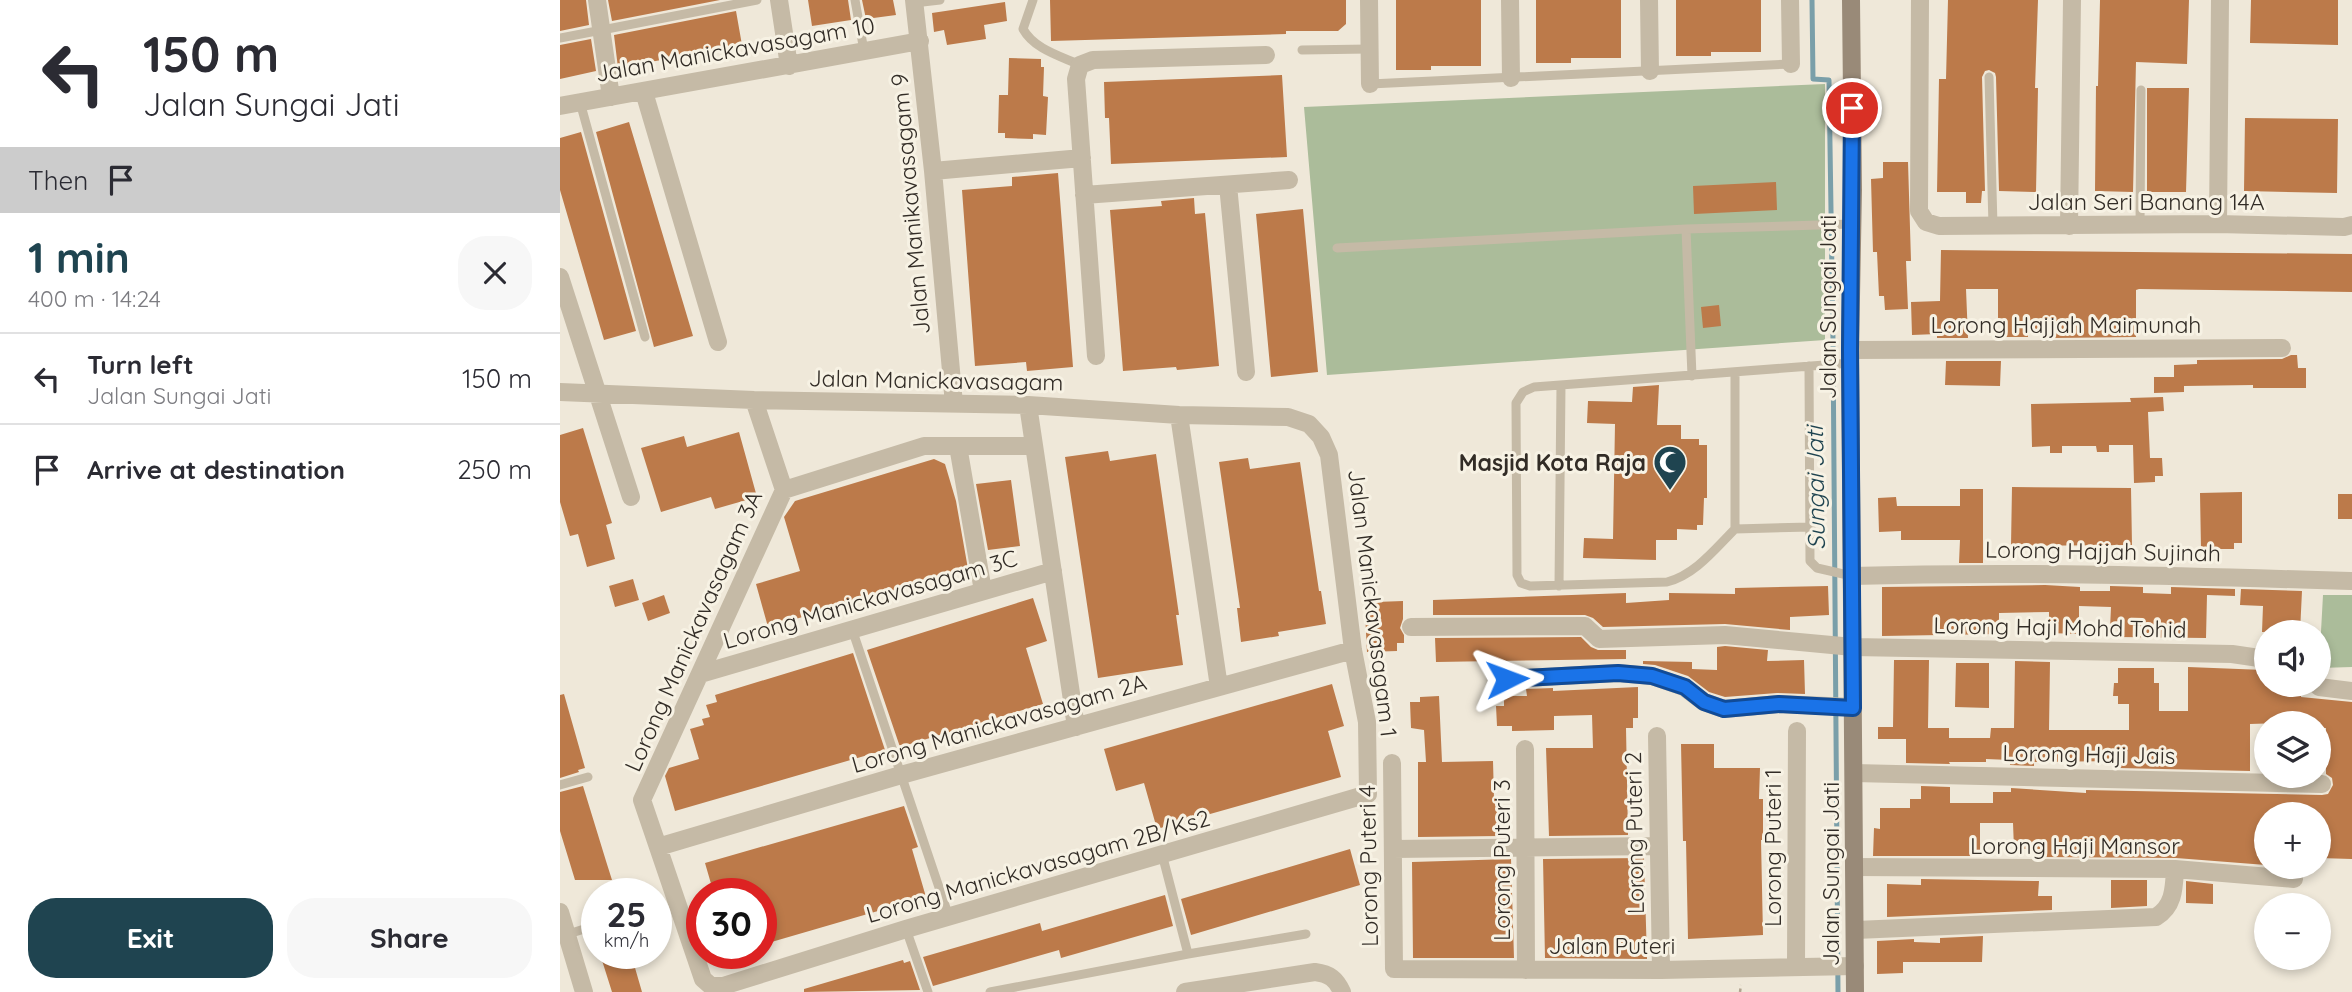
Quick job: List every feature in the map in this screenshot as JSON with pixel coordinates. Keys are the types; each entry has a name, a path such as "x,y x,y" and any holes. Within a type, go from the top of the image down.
{"main road":[{"name":"Jalan Sungai Jati","path":"1851,0 1846,224 1845,575 1841,706 1854,773 1856,930 1843,966 1855,992"}],"street":[{"path":"597,0 611,97"},
{"path":"779,0 789,66"},
{"path":"1369,0 1370,84"},
{"path":"1510,0 1511,78"},
{"path":"1650,0 1650,71"},
{"path":"1790,0 1791,64"},
{"name":"Jalan Seri Banang 14A","path":"1920,0 1919,211 1926,222 1939,226 2352,225"},
{"path":"2069,226 2072,0"},
{"path":"2218,224 2220,0"},
{"name":"Jalan Manikavasagam 9","path":"914,1 933,171 954,404"},
{"name":"Jalan Manickavasagam 10","path":"560,106 919,41"},
{"path":"1096,356 1078,72 1093,60 1266,55"},
{"path":"644,92 718,342"},
{"path":"933,171 1082,158"},
{"path":"1084,195 1289,180"},
{"path":"1228,185 1246,372"},
{"path":"560,277 631,497"},
{"name":"Lorong Hajjah Maimunah","path":"1847,359 2283,348"},
{"name":"Jalan Manickavasagam","path":"560,392 754,400 1028,405 1179,415 1288,417 1309,424"},
{"name":"Lorong Manickavasagam 3A","path":"723,986 711,986 703,978 642,800 784,489 754,400"},
{"path":"1028,405 1076,727"},
{"path":"1179,415 1219,687"},
{"name":"Jalan Manickavasagam 1","path":"1309,424 1321,437 1329,455 1353,650 1367,722 1368,794"},
{"path":"784,489 923,446 1034,446"},
{"path":"958,446 983,591"},
{"name":"Lorong Manickavasagam 3C","path":"700,674 1053,571"},
{"name":"Lorong Hajjah Sujinah","path":"1845,575 2075,573 2352,581"},
{"name":"Lorong Haji Mohd Tohid","path":"1411,627 1585,626 1599,639 1724,635 1841,646 2232,654 2254,657"},
{"name":"Lorong Manickavasagam 2A","path":"658,846 901,775 1353,650"},
{"path":"1507,679 1629,674 1652,676 1685,687 1704,702 1724,709 1779,704 1841,706"},
{"path":"2331,688 2352,691"},
{"name":"Lorong Puteri 1","path":"1796,966 1797,731"},
{"name":"Lorong Puteri 2","path":"1657,736 1661,971"},
{"name":"Lorong Puteri 3","path":"1525,749 1526,970"},
{"name":"Lorong Puteri 4","path":"1392,763 1394,968"},
{"name":"Lorong Haji Jais","path":"1854,773 2254,783"},
{"name":"Lorong Manickavasagam 2B/Ks2","path":"723,986 905,929 1368,794"},
{"path":"1393,849 1659,846"},
{"name":"Lorong Haji Mansor","path":"1854,867 2175,869 2254,876"},
{"path":"1856,930 2156,917 2164,912 2171,902 2175,869"},
{"path":"560,912 563,935 584,992"},
{"name":"Jalan Puteri","path":"1394,968 1661,971 1843,966"},
{"path":"1185,992 1315,972 1327,973 1337,981 1342,992"}],"lane":[{"path":"560,38 757,0"},
{"path":"855,0 864,51"},
{"path":"914,1 940,0"},
{"path":"1033,0 1023,29 1028,38 1078,72"},
{"path":"1302,50 1369,49"},
{"path":"1370,84 1791,64"},
{"path":"1989,77 1993,226"},
{"path":"2140,225 2141,90"},
{"path":"580,102 645,337"},
{"path":"1337,248 1685,229 1846,224"},
{"path":"1685,229 1692,376"},
{"path":"1811,527 1735,529 1690,573 1681,579 1667,582 1559,586 1530,586 1521,583 1517,575 1517,403 1523,392 1534,387 1809,366 1847,359"},
{"path":"1809,366 1810,561 1817,568 1845,575"},
{"path":"1735,372 1735,529"},
{"path":"1559,586 1561,385"},
{"path":"852,629 949,917"},
{"path":"560,785 587,777"},
{"path":"1162,854 1188,954"},
{"path":"905,929 928,992"},
{"path":"563,935 581,930"},
{"path":"990,992 1306,934"}],"green space":[{"path":"1825,84 1825,340 1327,375 1304,107"},
{"path":"2323,595 2352,595 2352,667 2331,668 2331,620 2322,620"}],"building":[{"path":"560,0 586,0 589,25 560,31"},
{"path":"608,0 720,0 612,21"},
{"path":"808,0 848,0 851,20 812,26"},
{"path":"862,0 893,0 896,15 866,19"},
{"path":"1050,0 1346,0 1346,24 1338,31 1286,31 1286,34 1051,41"},
{"path":"1396,0 1481,0 1481,66 1431,66 1431,70 1396,70"},
{"path":"1536,0 1621,0 1621,58 1571,58 1571,63 1536,63"},
{"path":"1676,0 1761,0 1761,52 1711,52 1711,56 1676,56"},
{"path":"1948,0 2038,0 2036,192 1999,191 1996,77 1995,73 1989,70 1985,71 1982,77 1985,191 1982,191 1981,203 1966,203 1966,192 1937,192 1939,79 1946,79"},
{"path":"2100,0 2189,0 2187,64 2136,62 2133,192 2095,191"},
{"path":"2251,0 2338,0 2338,45 2250,43"},
{"path":"1005,2 1007,21 984,25 986,39 947,45 944,30 934,32 932,13"},
{"path":"736,11 742,45 618,68 614,35"},
{"path":"591,39 596,71 560,79 560,45"},
{"path":"1009,58 1041,59 1041,67 1044,67 1043,96 1048,97 1046,135 1033,134 1033,139 1005,138 1005,133 998,133 999,95 1008,95"},
{"path":"1282,75 1287,157 1111,164 1104,82"},
{"path":"2147,88 2189,88 2186,192 2147,192"},
{"path":"2245,118 2338,119 2337,193 2244,191"},
{"path":"629,122 693,336 654,347 596,132"},
{"path":"581,132 636,331 604,340 560,190 560,138"},
{"path":"1883,162 1908,162 1911,261 1906,261 1908,309 1885,310 1884,296 1879,296 1877,252 1873,252 1871,179 1883,178"},
{"path":"1058,173 1073,367 1027,371 1026,362 975,366 962,190 1012,186 1012,177"},
{"path":"1776,182 1777,210 1694,214 1693,186"},
{"path":"1194,198 1195,214 1205,213 1219,366 1123,371 1110,210 1162,206 1161,201"},
{"path":"1303,209 1318,372 1271,377 1256,214"},
{"path":"1941,250 2352,254 2352,292 2139,289 2136,290 2136,337 2053,338 2053,331 2028,331 2028,337 2003,337 2003,320 1998,320 1998,289 1966,289 1968,338 1937,338 1937,334 1912,335 1911,302 1940,301"},
{"path":"1719,305 1721,326 1703,328 1701,307"},
{"path":"2297,355 2298,368 2306,368 2306,388 2253,388 2253,385 2184,386 2184,392 2154,393 2154,377 2174,377 2174,365 2197,364 2197,360 2282,359"},
{"path":"1946,361 2001,361 2000,386 1945,385"},
{"path":"1659,385 1657,425 1681,425 1681,439 1699,439 1699,445 1707,445 1707,498 1704,498 1703,525 1697,525 1697,530 1677,529 1677,540 1656,540 1656,560 1583,558 1584,538 1613,539 1615,424 1587,423 1588,401 1632,402 1633,387"},
{"path":"2163,397 2164,411 2148,412 2150,458 2162,458 2163,476 2155,476 2155,482 2134,483 2133,445 2109,445 2109,452 2097,452 2096,446 2062,446 2062,453 2050,453 2050,446 2032,447 2031,404 2131,402 2130,398"},
{"path":"583,428 612,523 606,525 615,559 587,567 578,534 570,536 560,502 560,435"},
{"path":"739,432 757,497 715,509 711,497 661,512 641,448 684,436 687,447"},
{"path":"1108,451 1110,461 1156,454 1179,615 1176,615 1183,665 1098,678 1065,457"},
{"path":"1248,458 1250,469 1300,462 1326,624 1278,632 1279,636 1241,642 1237,608 1240,608 1219,462"},
{"path":"934,459 945,464 956,501 968,569 768,627 756,584 800,571 784,517 795,501"},
{"path":"1011,480 1020,546 988,550 976,484"},
{"path":"2012,487 2131,488 2132,545 2011,546"},
{"path":"1960,489 1983,489 1983,563 1959,563 1960,540 1901,540 1901,531 1879,532 1878,498 1896,497 1897,506 1960,506"},
{"path":"2242,492 2242,543 2234,543 2234,549 2201,549 2200,493"},
{"path":"2338,494 2352,494 2352,519 2338,519"},
{"path":"633,579 639,600 615,607 609,586"},
{"path":"1828,586 1829,615 1790,617 1790,630 1725,624 1603,627 1585,615 1433,615 1433,600 1626,593 1626,603 1669,600 1669,593 1735,594 1735,588"},
{"path":"2110,586 2143,587 2143,593 2171,594 2171,587 2235,589 2235,596 2207,595 2206,638 2117,637 2117,629 2110,629 2111,607 2079,606 2079,634 2049,633 2049,612 1999,613 1999,634 1882,636 1882,587 2080,587 2080,591 2110,591"},
{"path":"2241,589 2302,591 2301,620 2262,620 2263,606 2240,605"},
{"path":"664,595 670,613 648,621 642,603"},
{"path":"1033,598 1047,641 1026,648 1043,704 900,747 867,650"},
{"path":"1403,601 1400,628 1404,643 1397,643 1397,651 1367,652 1365,613 1376,612 1376,602"},
{"path":"1581,637 1598,650 1626,650 1626,659 1436,662 1435,638"},
{"path":"1717,647 1768,650 1767,661 1804,660 1805,694 1725,697 1709,692 1688,676 1655,665 1643,664 1643,661 1692,662 1692,669 1717,670"},
{"path":"853,653 885,750 675,811 665,776 669,768 699,759 690,729 704,725 702,719 710,717 706,705 717,702 715,695"},
{"path":"1894,660 1929,660 1928,728 1949,728 1949,738 1990,738 1991,728 2014,728 2015,661 2050,662 2049,730 2129,730 2129,704 2118,704 2118,696 2113,696 2114,683 2118,683 2118,668 2154,668 2154,683 2159,683 2159,711 2188,711 2188,667 2254,670 2254,697 2301,697 2352,702 2352,859 2331,858 2331,802 2254,802 2254,864 2176,858 2044,857 2044,849 2014,849 2013,823 1980,823 1980,856 1873,856 1874,828 1880,829 1880,808 1910,808 1910,799 1921,799 1921,786 1950,787 1950,803 1993,803 1993,792 2011,792 2011,788 2086,793 2086,790 2328,794 2333,785 2331,711 2254,711 2254,724 2250,724 2250,771 2119,768 2119,761 2034,762 2034,766 2010,765 2010,760 1986,759 1986,762 1949,762 1950,764 1906,763 1906,739 1878,739 1878,727 1893,727"},
{"path":"1956,663 1989,663 1989,708 1955,707"},
{"path":"1332,684 1344,726 1328,731 1341,777 1157,829 1144,783 1116,791 1104,749"},
{"path":"1638,687 1638,718 1633,718 1633,728 1626,728 1628,835 1549,836 1546,748 1593,748 1592,715 1554,716 1554,730 1512,731 1512,726 1497,726 1496,706 1504,706 1504,696 1527,696 1526,689 1553,688 1553,691"},
{"path":"564,694 585,768 560,778 560,695"},
{"path":"1439,696 1442,762 1493,761 1494,798 1499,798 1499,836 1418,837 1418,762 1426,762 1424,730 1411,728 1410,702 1420,702 1420,697"},
{"path":"1681,744 1714,744 1714,768 1760,768 1759,799 1763,799 1763,935 1688,939"},
{"path":"583,786 611,878 575,880 560,831 560,792"},
{"path":"904,806 918,847 912,849 926,897 777,940 777,878 709,878 705,863"},
{"path":"1350,849 1360,885 1191,935 1181,899"},
{"path":"1644,858 1647,959 1545,958 1543,859"},
{"path":"1511,859 1514,958 1413,958 1412,862"},
{"path":"1921,879 2039,881 2038,896 2052,896 2052,910 1887,917 1887,884 1921,885"},
{"path":"2111,880 2147,880 2147,906 2111,908"},
{"path":"2186,881 2213,884 2213,904 2186,903"},
{"path":"1165,895 1173,926 1061,958 1059,950 933,986 923,957 1040,923 1042,931"},
{"path":"1983,936 1982,962 1903,962 1903,973 1877,974 1877,941 1914,939 1914,942 1940,943 1940,938"},
{"path":"903,960 904,963 910,961 920,990 804,992 804,989"},
{"path":"605,969 635,969 642,992 612,992"}],"waterway":[{"name":"Sungai Jati","path":"1812,0 1813,79 1829,80 1838,992"}],"place":[{"name":"Masjid Kota Raja","path":"1670,492"}],"route":[{"path":"1507,679 1618,673 1652,676 1685,687 1704,702 1724,709 1779,704 1853,708 1850,350 1852,108"}]}
